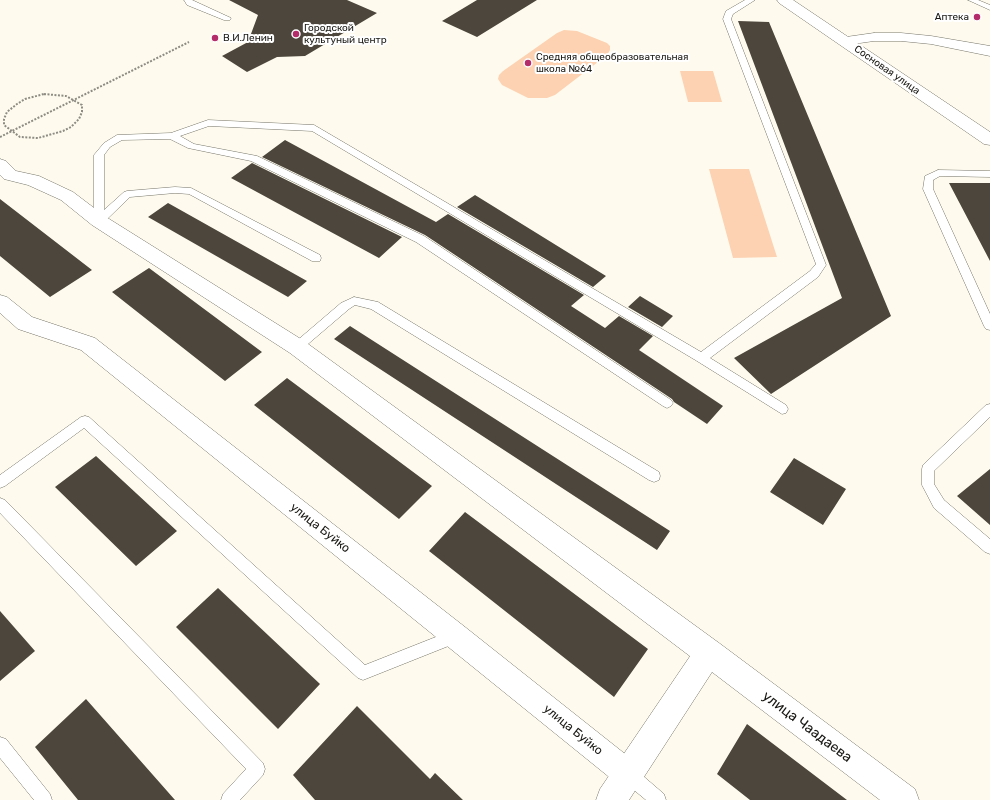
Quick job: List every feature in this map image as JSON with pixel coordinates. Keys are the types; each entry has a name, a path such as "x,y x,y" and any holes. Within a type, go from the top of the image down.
{"street":[{"name":"Сосновая улица","path":"784,0 990,140"},
{"path":"846,41 874,37 900,37 931,40 990,51"},
{"name":"улица Чаадаева","path":"3,174 33,180 67,196 99,221 297,347 904,800"},
{"name":"улица Буйко","path":"0,302 24,323 88,344 629,775"},
{"path":"611,800 709,653"}],"lane":[{"path":"188,0 190,3 227,18"},
{"path":"701,358 814,274 821,265 818,252 727,19 729,13 751,0"},
{"path":"972,0 990,8"},
{"path":"99,221 99,155 108,145 120,137 172,136 208,123 314,128 701,358 782,409"},
{"path":"172,136 192,146 254,158 420,239 667,403"},
{"path":"990,174 938,173 928,178 928,189 990,326"},
{"path":"99,221 127,194 175,190 191,191 316,258"},
{"path":"297,347 345,306 354,301 374,305 654,476"},
{"path":"990,409 928,469 928,485 940,504 990,548"},
{"path":"0,482 85,421 363,673 456,636"},
{"path":"0,504 257,769 229,800"},
{"path":"0,745 44,800"},
{"path":"629,775 658,800"}],"path":[{"path":"0,137 189,42"},
{"path":"44,94 57,94 74,100 82,106 82,112 79,119 63,131 52,136 29,139 20,137 4,126 4,119 7,112 25,99 44,94"}],"shaded area":[{"path":"564,30 577,31 607,43 610,46 610,50 607,55 555,95 547,98 528,98 502,85 498,79 499,75 503,71 557,33"},
{"path":"680,71 713,71 722,102 688,102"},
{"path":"709,169 749,169 777,257 733,258"}],"building":[{"name":"Городской культуный центр","path":"229,0 347,0 377,13 305,56 277,57 247,72 222,56 248,42 258,15"},
{"path":"477,0 537,0 477,37 442,21"},
{"path":"738,21 769,22 891,316 771,394 734,358 842,298"},
{"path":"285,140 436,222 448,214 584,295 571,306 605,328 619,316 653,336 639,350 723,406 707,424 674,402 672,399 425,235 262,157"},
{"path":"252,163 402,237 379,258 231,178"},
{"path":"949,183 990,183 990,261"},
{"path":"475,195 606,276 593,287 457,207"},
{"path":"0,199 92,270 50,297 0,256"},
{"path":"168,203 307,281 288,297 148,217"},
{"path":"149,268 262,352 225,381 112,292"},
{"path":"640,296 673,316 662,327 628,307"},
{"path":"350,326 670,531 657,550 334,339"},
{"path":"287,378 432,486 399,519 254,405"},
{"path":"96,456 177,531 136,566 55,487"},
{"path":"794,458 846,489 823,525 770,492"},
{"path":"990,469 990,525 957,496"},
{"path":"465,512 648,649 614,697 429,551"},
{"path":"218,588 320,684 278,729 176,627"},
{"path":"0,611 35,651 0,681"},
{"path":"86,699 175,800 78,800 35,747"},
{"path":"357,706 430,779 435,773 463,800 315,800 293,775"},
{"path":"747,724 847,800 750,800 717,774"}],"place":[{"name":"Аптека","path":"977,17"},
{"name":"Городской культуный центр","path":"296,34"},
{"name":"В.И.Ленин","path":"215,38"},
{"name":"Средняя общеобразовательная школа №64","path":"528,63"}]}
